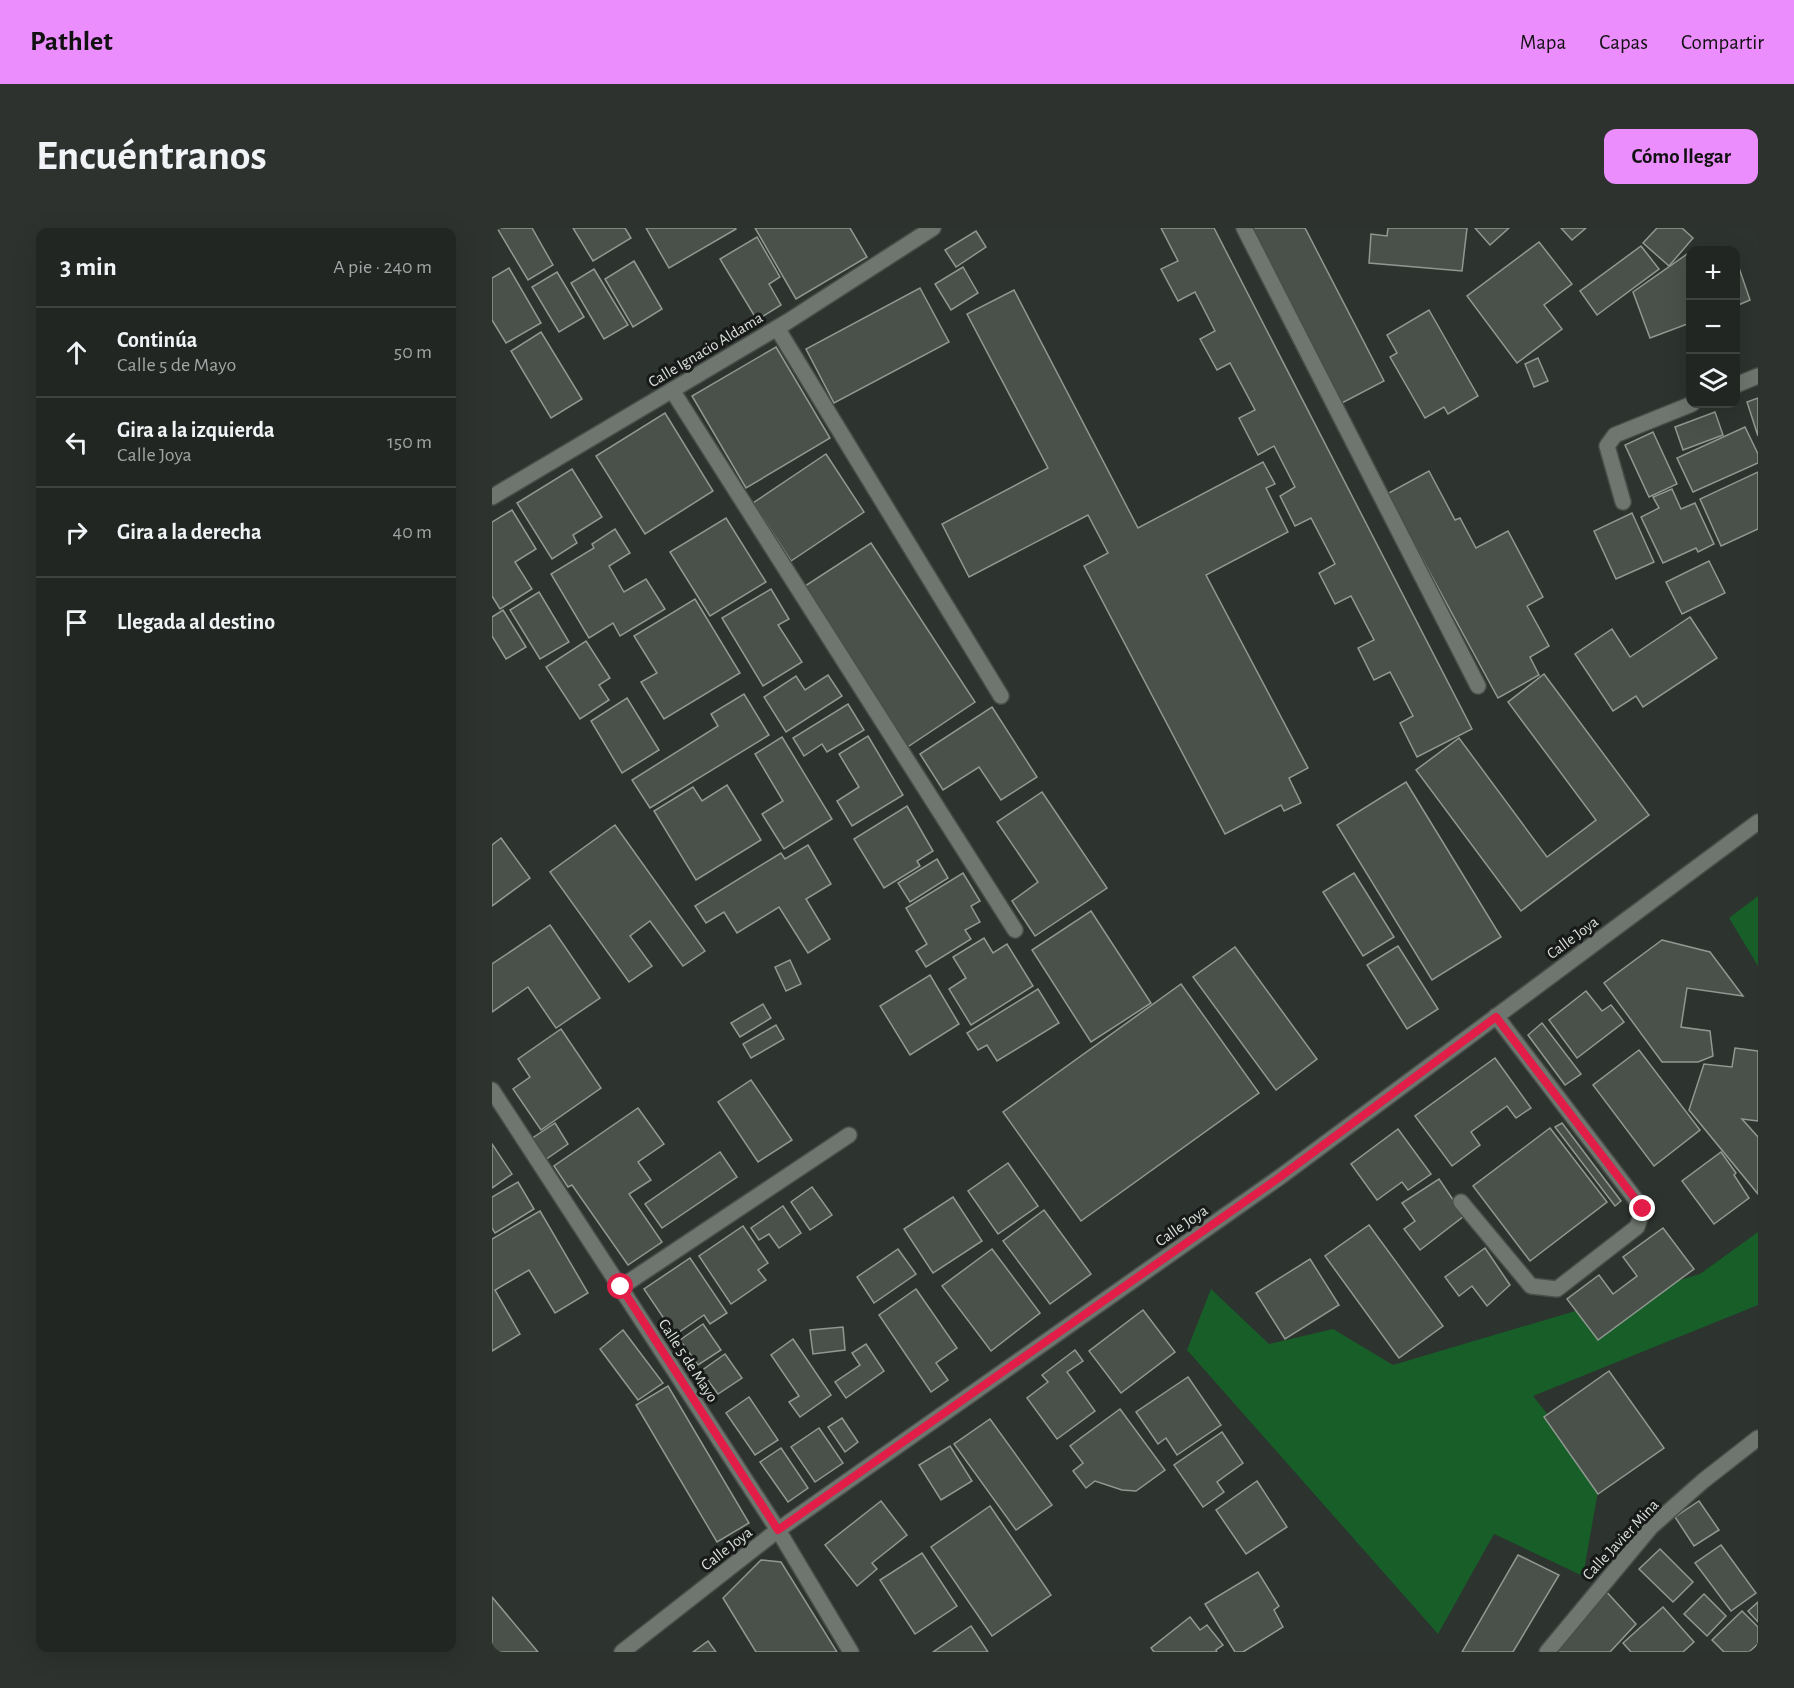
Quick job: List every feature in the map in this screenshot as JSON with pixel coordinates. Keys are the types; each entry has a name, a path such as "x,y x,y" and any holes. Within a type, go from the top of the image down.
{"street":[{"name":"Calle Ignacio Aldama","path":"492,497 777,328 933,228"},
{"path":"1244,228 1478,686"},
{"path":"777,328 1000,696"},
{"path":"1740,383 1758,376"},
{"path":"672,390 1016,930"},
{"path":"1623,502 1607,446 1616,435 1686,406"},
{"name":"Calle Joya","path":"622,1652 778,1530 1280,1177 1758,822"},
{"path":"1461,1202 1531,1286 1557,1289 1637,1227 1643,1209 1496,1017"},
{"name":"Calle 5 de Mayo","path":"492,1090 778,1530 851,1652"},
{"path":"621,1287 849,1135"},
{"name":"Calle Javier Mina","path":"1547,1652 1651,1527 1703,1481 1758,1438"}],"green space":[{"path":"1758,896 1758,966 1729,918"},
{"path":"1758,1232 1758,1305 1533,1396 1600,1480 1583,1576 1494,1534 1438,1634 1187,1350 1211,1289 1269,1344 1333,1329 1393,1365 1700,1274"}],"building":[{"path":"497,228 532,228 553,265 528,280"},
{"path":"573,228 625,228 631,238 593,261"},
{"path":"646,228 735,228 736,229 669,268"},
{"path":"755,228 850,228 867,257 796,299"},
{"path":"1161,228 1214,228 1472,729 1417,757 1400,723 1413,716 1390,672 1374,680 1358,648 1374,640 1351,596 1335,604 1319,573 1335,564 1311,518 1295,526 1280,496 1295,487 1274,446 1258,455 1239,418 1255,410 1230,363 1217,370 1200,339 1215,331 1195,292 1178,301 1161,269 1178,261"},
{"path":"1249,228 1305,228 1384,381 1340,404"},
{"path":"1388,228 1467,228 1462,271 1369,263 1371,234 1387,236"},
{"path":"1475,228 1509,228 1490,245"},
{"path":"1561,228 1586,228 1572,240"},
{"path":"1657,228 1682,228 1693,238 1669,266 1643,243"},
{"path":"976,231 986,247 956,267 945,250"},
{"path":"757,237 780,277 769,284 781,305 757,320 720,259"},
{"path":"1539,242 1572,284 1544,305 1562,329 1517,363 1467,296"},
{"path":"1641,246 1659,269 1597,315 1580,291"},
{"path":"1686,255 1686,324 1650,338 1633,292"},
{"path":"634,261 662,309 633,327 605,279"},
{"path":"963,267 978,293 951,310 935,284"},
{"path":"509,268 541,323 506,343 492,320 492,278"},
{"path":"594,269 628,325 604,339 571,283"},
{"path":"1740,271 1750,300 1740,304"},
{"path":"557,272 584,317 559,332 532,287"},
{"path":"920,288 949,342 834,403 806,349"},
{"path":"1014,290 1138,528 1263,462 1275,484 1266,488 1288,532 1206,575 1308,768 1289,778 1301,803 1284,811 1281,805 1225,834 1084,566 1108,553 1088,515 969,577 942,524 1048,468 967,314"},
{"path":"1429,310 1478,396 1448,414 1444,407 1425,418 1390,357 1397,353 1387,335"},
{"path":"541,332 582,399 551,418 511,351"},
{"path":"776,347 830,438 746,488 692,396"},
{"path":"1538,358 1548,381 1534,387 1525,364"},
{"path":"1758,398 1758,436 1747,402"},
{"path":"1715,412 1723,435 1683,450 1675,427"},
{"path":"665,413 713,491 645,534 596,456"},
{"path":"1745,427 1758,454 1758,463 1693,492 1677,458"},
{"path":"1653,432 1677,484 1649,497 1625,445"},
{"path":"826,454 864,512 791,561 753,503"},
{"path":"572,469 602,517 573,535 577,543 552,559 517,503"},
{"path":"1429,471 1455,520 1460,518 1476,548 1508,531 1543,597 1527,606 1549,646 1530,657 1539,675 1498,698 1387,494"},
{"path":"1758,472 1758,529 1721,546 1700,499"},
{"path":"1672,489 1681,509 1695,503 1714,544 1698,552 1696,548 1663,563 1641,517 1659,508 1653,497"},
{"path":"512,510 536,549 515,562 532,589 500,609 492,596 492,522"},
{"path":"1632,513 1654,562 1616,579 1594,531"},
{"path":"726,518 766,582 710,616 670,552"},
{"path":"615,529 630,553 609,566 624,592 646,579 665,609 620,636 613,623 589,638 551,574 594,548 592,544"},
{"path":"871,543 975,702 906,748 802,588"},
{"path":"1709,561 1725,593 1682,614 1666,582"},
{"path":"771,589 789,619 778,625 802,662 763,686 722,618"},
{"path":"539,592 569,642 540,659 510,610"},
{"path":"695,599 740,673 664,719 641,682 657,673 634,636"},
{"path":"503,610 526,647 506,659 492,636 492,617"},
{"path":"1690,617 1717,658 1643,707 1636,696 1613,711 1575,654 1612,629 1630,657"},
{"path":"586,641 610,678 599,685 609,700 580,719 546,667"},
{"path":"1544,674 1649,815 1521,911 1416,770 1459,738 1547,857 1596,820 1508,702"},
{"path":"828,675 842,696 786,732 764,697 796,676 805,690"},
{"path":"744,694 769,735 650,808 632,780 718,726 711,714"},
{"path":"627,698 659,750 622,773 591,721"},
{"path":"848,704 864,730 827,752 822,744 804,756 793,738"},
{"path":"992,707 1037,777 1001,800 979,767 943,790 920,754"},
{"path":"868,736 903,795 852,826 837,801 859,787 839,754"},
{"path":"782,737 832,819 784,849 762,814 783,801 755,754"},
{"path":"1406,782 1501,937 1432,980 1337,825"},
{"path":"727,785 761,840 696,880 654,811 693,787 702,801"},
{"path":"1042,792 1107,888 1035,936 1012,901 1038,882 997,822"},
{"path":"907,806 933,851 917,861 920,866 884,888 854,839"},
{"path":"615,825 705,951 683,966 650,921 630,936 652,966 629,982 550,872"},
{"path":"501,838 530,878 492,906 492,845"},
{"path":"808,845 831,884 806,899 830,939 808,953 779,907 737,933 724,912 706,923 695,906 781,853 785,859"},
{"path":"937,859 948,878 910,902 898,883"},
{"path":"963,873 980,901 971,906 980,922 965,930 971,939 926,967 916,951 927,944 906,908"},
{"path":"1354,873 1394,937 1363,956 1323,892"},
{"path":"1091,911 1151,1003 1091,1042 1032,950"},
{"path":"550,925 600,998 556,1028 528,987 492,1012 492,964"},
{"path":"984,938 993,953 1007,944 1033,986 971,1025 949,989 966,978 953,957"},
{"path":"1662,940 1710,952 1743,996 1687,988 1681,1027 1710,1031 1713,1056 1698,1062 1662,1062 1604,983"},
{"path":"1398,946 1438,1009 1407,1029 1367,965"},
{"path":"1235,947 1317,1059 1276,1090 1193,977"},
{"path":"790,960 801,984 786,991 775,967"},
{"path":"930,975 959,1024 910,1055 880,1006"},
{"path":"1181,984 1259,1093 1081,1221 1003,1112"},
{"path":"1038,989 1059,1023 997,1061 987,1045 978,1050 967,1033"},
{"path":"1586,991 1602,1011 1611,1005 1624,1022 1577,1058 1549,1020"},
{"path":"763,1004 771,1018 740,1037 731,1023"},
{"path":"1542,1023 1581,1074 1565,1085 1528,1035"},
{"path":"776,1025 784,1039 751,1058 743,1044"},
{"path":"561,1029 601,1088 541,1130 513,1089 530,1077 518,1059"},
{"path":"1735,1048 1758,1051 1758,1121 1742,1119 1758,1137 1758,1194 1689,1110 1704,1064 1732,1067"},
{"path":"1639,1050 1700,1130 1654,1166 1593,1085"},
{"path":"1495,1058 1531,1108 1516,1118 1507,1106 1471,1132 1480,1145 1452,1166 1415,1116"},
{"path":"751,1080 792,1140 758,1162 718,1102"},
{"path":"638,1108 664,1144 638,1162 651,1180 629,1194 662,1242 628,1265 572,1185 568,1187 554,1166"},
{"path":"555,1123 568,1144 545,1160 531,1139"},
{"path":"1562,1123 1621,1201 1615,1206 1555,1127"},
{"path":"1550,1128 1607,1202 1530,1261 1473,1186"},
{"path":"1398,1129 1431,1174 1408,1190 1402,1182 1377,1200 1351,1164"},
{"path":"492,1144 512,1174 492,1188"},
{"path":"720,1152 737,1177 662,1228 645,1204"},
{"path":"1721,1152 1736,1173 1734,1175 1749,1198 1714,1224 1682,1181"},
{"path":"1008,1163 1038,1206 998,1234 968,1191"},
{"path":"1439,1179 1464,1216 1420,1250 1404,1229 1415,1221 1402,1203"},
{"path":"518,1182 534,1209 495,1233 492,1228 492,1197"},
{"path":"812,1187 832,1215 810,1230 791,1202"},
{"path":"953,1197 982,1241 933,1273 904,1229"},
{"path":"783,1206 801,1233 779,1248 769,1234 759,1240 751,1228"},
{"path":"1044,1210 1091,1274 1050,1304 1003,1241"},
{"path":"540,1211 588,1293 555,1313 529,1270 495,1290 520,1334 492,1351 492,1239"},
{"path":"1369,1225 1443,1326 1399,1358 1325,1256"},
{"path":"743,1226 768,1263 758,1270 766,1280 731,1304 699,1256"},
{"path":"1663,1228 1694,1269 1598,1340 1567,1299 1599,1275 1613,1294 1637,1276 1623,1257"},
{"path":"1485,1248 1510,1285 1487,1306 1472,1286 1459,1296 1445,1277"},
{"path":"898,1249 916,1274 874,1303 857,1277"},
{"path":"992,1249 1040,1313 991,1351 942,1286"},
{"path":"690,1258 727,1313 710,1324 704,1315 675,1335 644,1289"},
{"path":"1310,1259 1339,1305 1285,1339 1256,1293"},
{"path":"916,1289 957,1348 936,1363 948,1380 931,1392 879,1315"},
{"path":"1143,1310 1175,1352 1121,1393 1089,1351"},
{"path":"703,1324 721,1350 698,1365 680,1340"},
{"path":"843,1327 845,1350 813,1354 810,1330"},
{"path":"623,1330 663,1383 638,1400 600,1349"},
{"path":"793,1339 831,1395 800,1417 789,1402 799,1396 771,1355"},
{"path":"866,1344 884,1371 846,1398 835,1382 860,1365 852,1353"},
{"path":"1075,1350 1083,1361 1067,1372 1095,1411 1057,1439 1027,1398 1048,1382 1042,1375"},
{"path":"725,1354 742,1378 718,1394 701,1371"},
{"path":"1609,1371 1664,1448 1598,1494 1544,1417"},
{"path":"1188,1377 1221,1425 1177,1455 1166,1438 1158,1444 1136,1412"},
{"path":"668,1386 749,1523 717,1542 636,1405"},
{"path":"749,1397 778,1440 755,1455 726,1413"},
{"path":"1120,1409 1165,1470 1136,1491 1122,1490 1095,1481 1086,1488 1073,1471 1083,1463 1070,1446"},
{"path":"842,1418 858,1442 845,1452 828,1427"},
{"path":"990,1419 1052,1505 1016,1530 954,1444"},
{"path":"819,1428 843,1463 815,1482 791,1447"},
{"path":"1222,1432 1243,1463 1217,1482 1224,1492 1203,1507 1174,1465"},
{"path":"950,1446 972,1481 941,1500 919,1465"},
{"path":"781,1448 808,1488 788,1502 760,1462"},
{"path":"1257,1481 1287,1527 1246,1554 1216,1510"},
{"path":"881,1501 907,1535 872,1563 877,1569 857,1586 825,1545"},
{"path":"1699,1501 1719,1530 1694,1546 1675,1517"},
{"path":"990,1506 1051,1595 992,1636 931,1547"},
{"path":"1721,1545 1756,1593 1731,1611 1695,1563"},
{"path":"1660,1549 1693,1582 1673,1602 1639,1569"},
{"path":"922,1553 957,1606 915,1634 880,1580"},
{"path":"1518,1555 1559,1575 1513,1652 1462,1652"},
{"path":"761,1560 781,1562 837,1652 756,1652 723,1598"},
{"path":"1258,1572 1279,1606 1274,1610 1283,1627 1243,1652 1235,1652 1205,1604"},
{"path":"1603,1588 1636,1624 1610,1652 1555,1652"},
{"path":"1704,1594 1726,1616 1707,1636 1684,1614"},
{"path":"492,1597 538,1652 492,1652"},
{"path":"1758,1602 1758,1622 1748,1611"},
{"path":"1663,1607 1694,1642 1683,1652 1631,1652 1623,1643"},
{"path":"1742,1611 1758,1627 1758,1644 1749,1652 1724,1652 1712,1640"},
{"path":"1190,1617 1200,1630 1207,1625 1223,1645 1216,1650 1217,1652 1154,1652 1151,1648"},
{"path":"971,1626 988,1652 933,1652"},
{"path":"708,1641 716,1652 693,1652"}],"route":[{"path":"621,1287 778,1530 1280,1177 1496,1017 1643,1209"}]}
